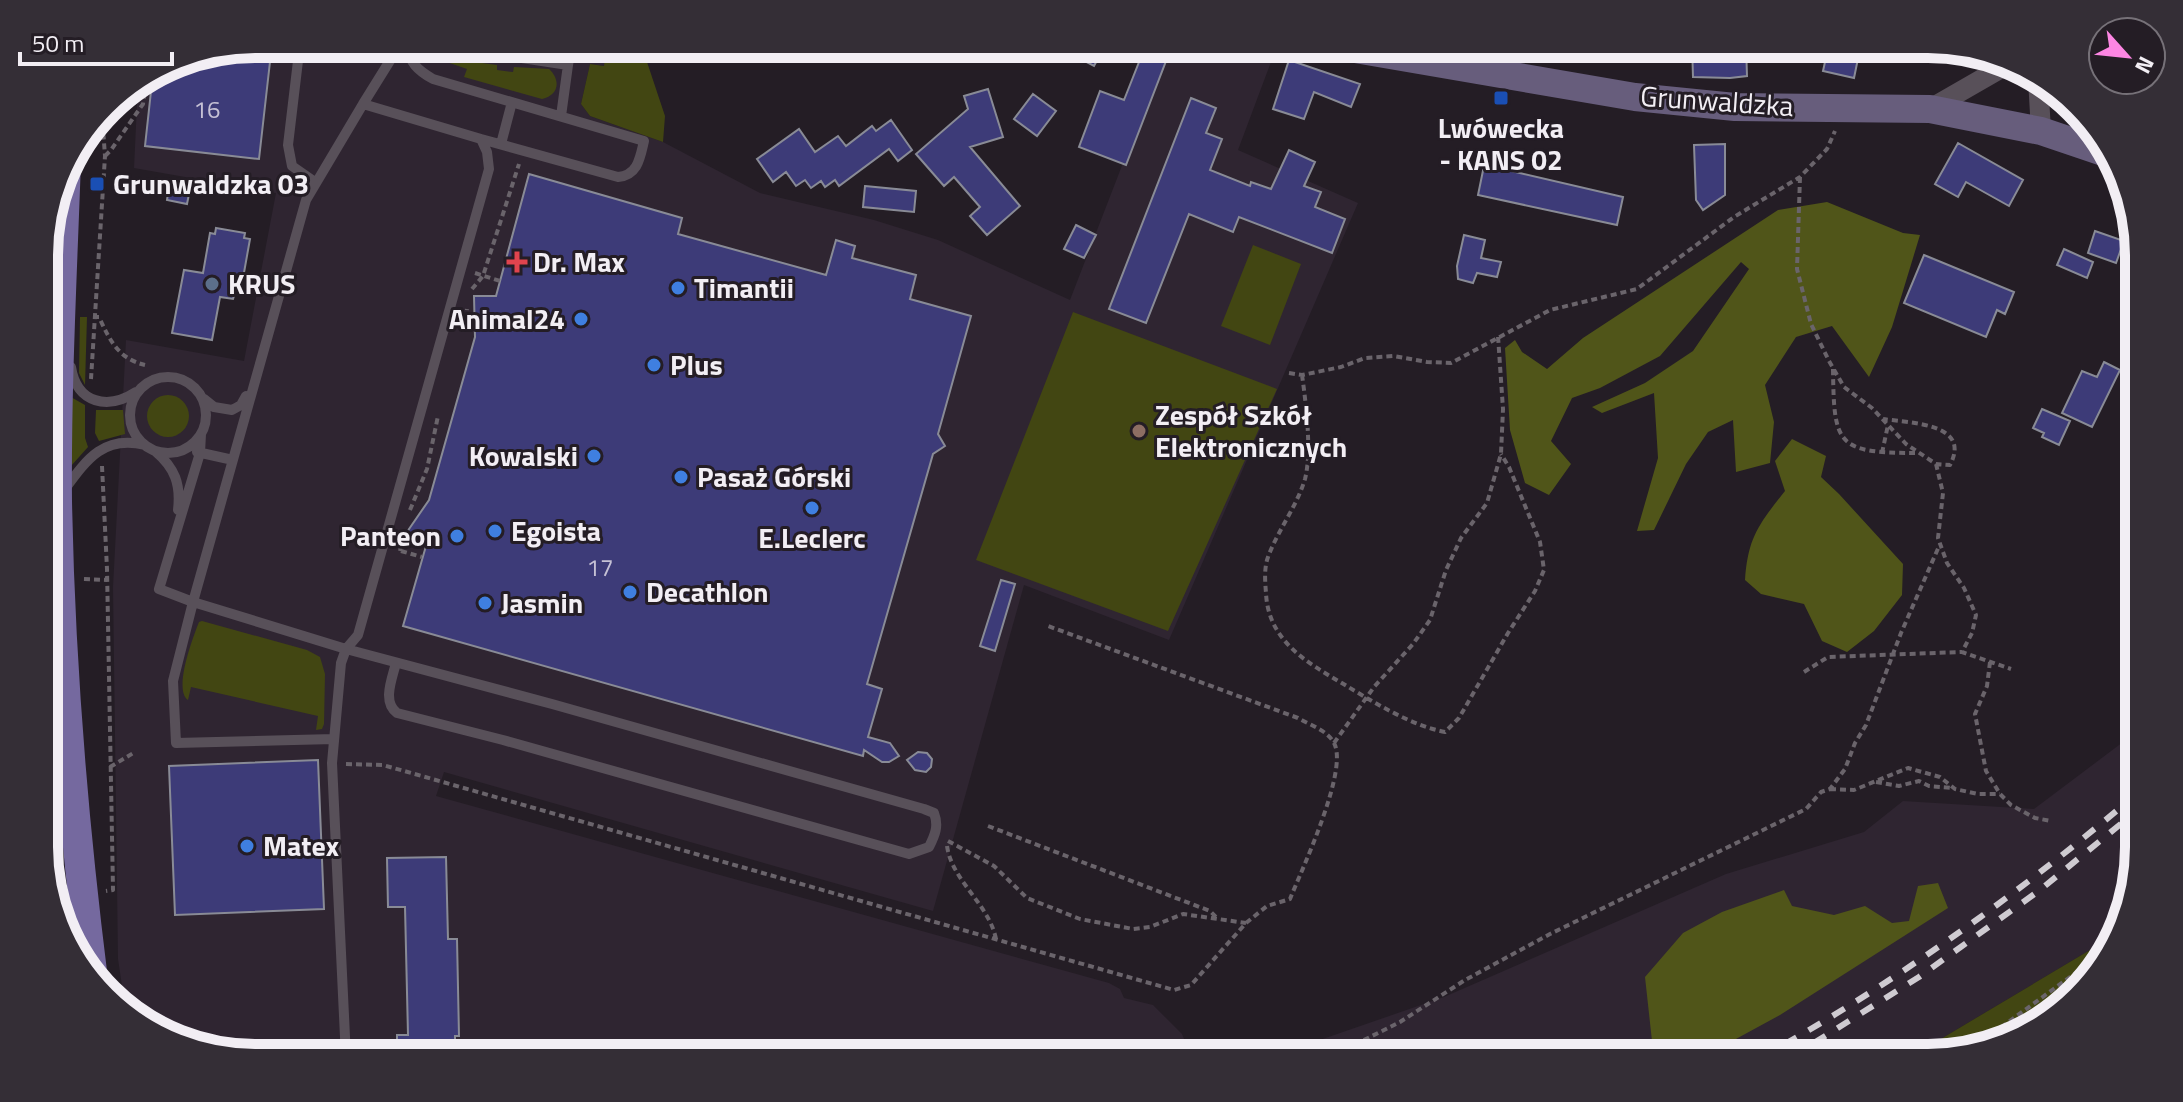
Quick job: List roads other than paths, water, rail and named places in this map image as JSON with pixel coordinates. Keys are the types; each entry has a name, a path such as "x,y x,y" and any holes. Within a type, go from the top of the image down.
{"main road":[{"path":"58,452 64,207"},
{"path":"58,533 61,629 75,826 90,954"}],"street":[{"name":"Grunwaldzka","path":"1408,58 1635,97 1735,107 1930,109 2041,131 2093,149"},
{"path":"1930,109 1997,70"},
{"path":"2039,93 2041,131"}],"lane":[{"path":"298,58 288,145 292,166 315,182"},
{"path":"334,739 176,743 173,681 306,200 392,58"},
{"path":"363,104 618,177 628,176 635,170 644,141 433,79 418,70 409,58"},
{"path":"521,58 568,65"},
{"path":"561,116 569,58"},
{"path":"501,144 512,102"},
{"path":"345,1044 332,763 341,663 346,649 358,635 489,169 487,152 481,139"},
{"path":"61,303 72,376 76,387 90,398 103,402 125,399 159,377 172,376 195,387 214,407 232,410 241,405 255,381"},
{"path":"138,390 130,413 136,436 175,472 179,485 174,536"},
{"path":"202,397 206,422 201,434 200,453 159,589 346,649 924,809 934,813 938,823 935,835 929,847 920,853 909,854 397,713 390,708 388,700 396,663"},
{"path":"58,500 85,462 97,452 117,443 131,442 172,453 188,447 201,434"},
{"path":"188,447 200,453 233,460"}],"railway":[{"path":"1784,1044 1860,999 1956,934 2125,803"},
{"path":"1812,1044 1919,977 2040,890 2125,820"}],"place":[{"name":"Lwówecka - KANS 02","path":"1501,98"},
{"name":"Grunwaldzka 03","path":"97,184"},
{"name":"Dr. Max","path":"517,262"},
{"name":"KRUS","path":"212,284"},
{"name":"Timantii","path":"678,288"},
{"name":"Animal24","path":"581,319"},
{"name":"Plus","path":"654,365"},
{"name":"Zespół Szkół Elektronicznych","path":"1139,431"},
{"name":"Kowalski","path":"594,456"},
{"name":"Pasaż Górski","path":"681,477"},
{"name":"E.Leclerc","path":"812,508"},
{"name":"Egoista","path":"495,531"},
{"name":"Panteon","path":"457,536"},
{"name":"Decathlon","path":"630,592"},
{"name":"Jasmin","path":"485,603"},
{"name":"Matex","path":"247,846"}]}
